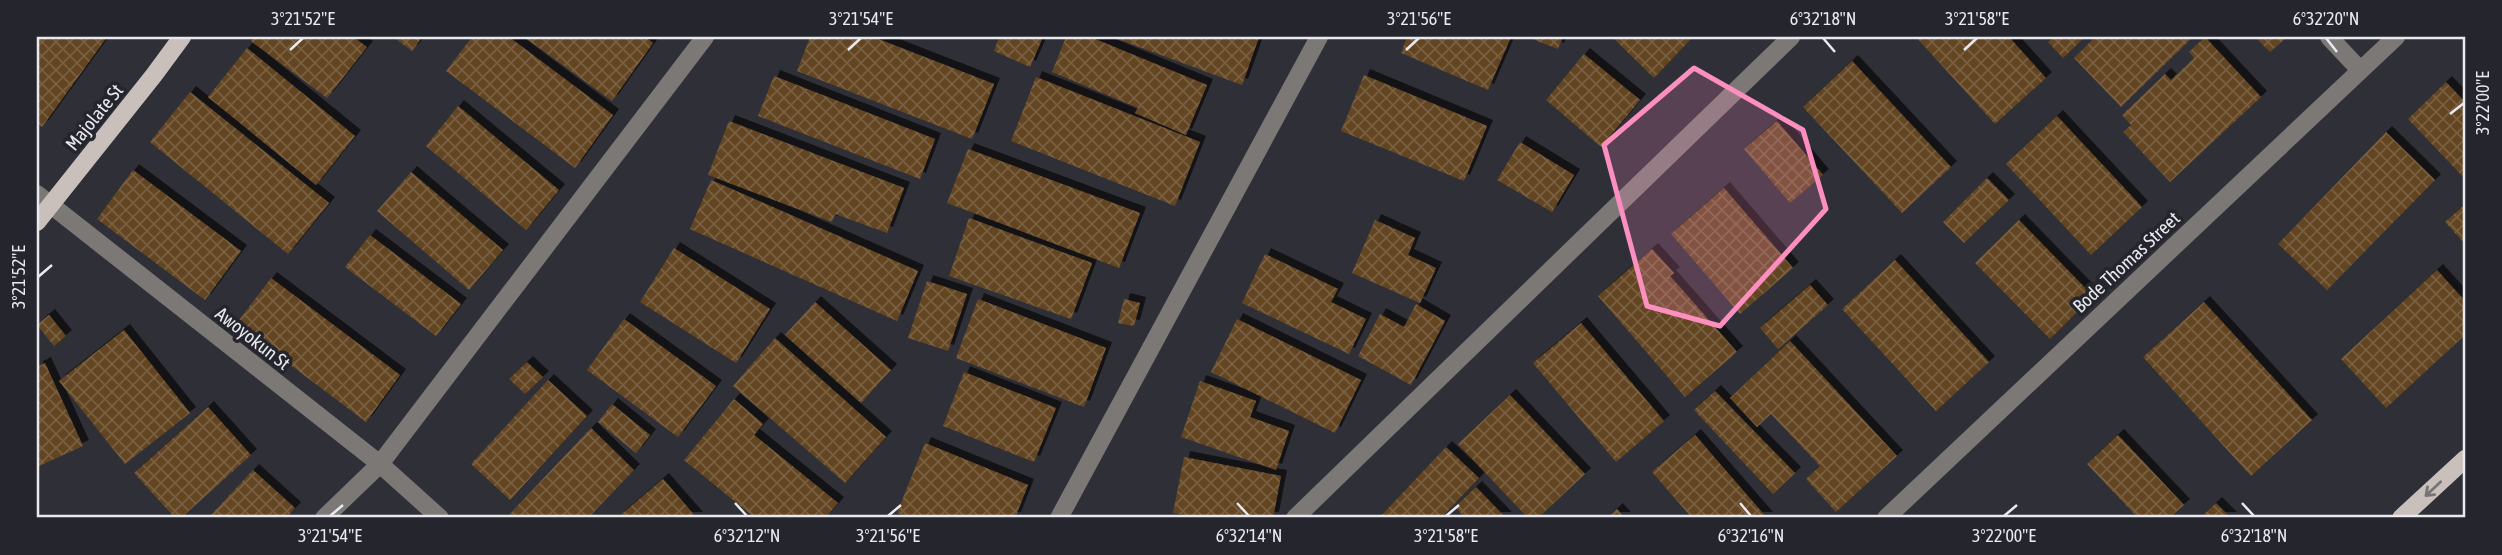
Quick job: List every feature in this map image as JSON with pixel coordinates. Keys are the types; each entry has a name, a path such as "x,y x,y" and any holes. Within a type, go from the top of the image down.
{"main road":[{"name":"Majolate St","path":"37,222 44,199 155,75 182,37"},
{"path":"2400,518 2465,459"}],"street":[{"path":"324,518 380,464 705,37"},
{"path":"1059,518 1319,37"},
{"path":"1294,518 1791,37"},
{"path":"2329,37 2360,71"},
{"name":"Bode Thomas Street","path":"1886,518 2396,37"},
{"name":"Awoyokun St","path":"44,199 380,464 440,518"}],"highlighted area":[{"path":"1694,68 1803,130 1826,209 1720,326 1647,306 1604,145"}],"building":[{"path":"37,37 107,37 42,127 37,123"},
{"path":"254,37 353,37 367,47 327,98 251,41"},
{"path":"393,37 422,37 412,51"},
{"path":"472,37 509,37 613,115 575,168 446,71"},
{"path":"524,37 645,37 653,43 612,101"},
{"path":"810,37 873,37 994,84 972,139 797,71"},
{"path":"999,37 1043,37 1030,67 994,51"},
{"path":"1066,37 1090,37 1207,85 1186,135 1135,113 1138,108 1052,72"},
{"path":"1112,37 1259,37 1242,85"},
{"path":"1407,37 1511,37 1488,90 1401,53"},
{"path":"1527,37 1563,37 1558,49"},
{"path":"1612,37 1693,37 1654,78"},
{"path":"1916,37 2009,37 2046,78 1995,124"},
{"path":"2054,37 2085,37 2063,58 2048,42"},
{"path":"2095,37 2193,37 2121,107 2074,58"},
{"path":"2205,37 2261,97 2170,182 2123,132 2131,125 2122,115 2165,74 2171,80 2194,58 2189,52"},
{"path":"2255,37 2287,37 2270,52"},
{"path":"247,48 355,136 316,185 208,97"},
{"path":"1584,54 1640,100 1601,147 1546,100"},
{"path":"1852,61 1951,167 1902,213 1803,107"},
{"path":"1364,75 1487,126 1464,181 1341,131"},
{"path":"774,76 935,139 920,179 758,116"},
{"path":"1036,77 1200,142 1175,206 1011,141"},
{"path":"2446,82 2465,102 2465,179 2408,119"},
{"path":"190,92 329,203 288,254 150,142"},
{"path":"458,106 559,190 526,230 426,146"},
{"path":"2057,116 2142,207 2091,255 2006,164"},
{"path":"729,121 904,188 887,233 835,214 832,222 708,175"},
{"path":"1777,121 1823,175 1790,203 1744,149"},
{"path":"2386,132 2435,180 2327,290 2278,244"},
{"path":"1520,142 1574,175 1552,212 1497,180"},
{"path":"968,149 1140,213 1119,268 947,203"},
{"path":"133,170 241,251 205,300 97,219"},
{"path":"411,172 503,250 469,290 377,211"},
{"path":"1987,178 2009,200 1964,243 1943,222"},
{"path":"711,180 918,271 897,321 690,229"},
{"path":"1724,188 1793,268 1740,314 1671,234"},
{"path":"2465,204 2465,244 2445,222"},
{"path":"969,218 1092,263 1071,319 949,276"},
{"path":"1375,220 1415,238 1408,255 1436,268 1420,303 1352,273"},
{"path":"2019,220 2093,296 2050,339 1975,263"},
{"path":"370,235 461,304 436,336 345,267"},
{"path":"674,248 770,309 736,363 640,302"},
{"path":"1652,249 1674,273 1670,276 1737,352 1685,397 1598,296"},
{"path":"1265,254 1338,289 1331,302 1366,319 1349,354 1242,303"},
{"path":"1895,260 1989,362 1936,411 1842,309"},
{"path":"2437,270 2465,301 2465,335 2386,408 2341,359"},
{"path":"271,278 400,375 366,422 236,324"},
{"path":"927,281 967,294 948,351 908,338"},
{"path":"1810,285 1828,305 1778,349 1760,328"},
{"path":"978,299 1106,348 1084,407 956,358"},
{"path":"1124,299 1140,303 1134,326 1118,323"},
{"path":"815,302 891,370 861,403 785,335"},
{"path":"2204,302 2312,420 2251,476 2143,357"},
{"path":"1416,304 1445,321 1411,385 1358,356 1380,314 1404,327"},
{"path":"49,315 66,336 54,346 37,325"},
{"path":"624,319 716,386 678,437 587,370"},
{"path":"1237,319 1361,380 1335,433 1211,372"},
{"path":"1581,323 1664,421 1616,462 1533,363"},
{"path":"124,330 190,413 125,464 59,381"},
{"path":"775,338 886,437 845,483 733,386"},
{"path":"1790,341 1897,456 1836,512 1806,479 1820,466 1771,414 1757,427 1730,398"},
{"path":"527,362 543,377 525,394 509,379"},
{"path":"45,363 83,446 37,467 37,367"},
{"path":"964,372 1056,408 1034,462 943,426"},
{"path":"548,380 587,416 510,500 471,464"},
{"path":"1200,381 1256,401 1250,417 1289,431 1276,470 1181,437"},
{"path":"1715,391 1795,473 1773,494 1694,410"},
{"path":"1510,395 1585,474 1538,518 1528,518 1458,444"},
{"path":"734,399 763,424 754,435 838,503 825,518 755,518 684,460"},
{"path":"612,404 650,435 636,453 598,422"},
{"path":"208,407 251,455 181,518 175,518 134,473"},
{"path":"591,428 634,470 588,518 506,518"},
{"path":"1695,435 1767,518 1692,518 1652,472"},
{"path":"2118,435 2184,505 2169,518 2138,518 2087,464"},
{"path":"925,443 1028,485 1015,518 909,518 897,513"},
{"path":"1446,447 1479,478 1441,518 1379,518"},
{"path":"1184,457 1281,476 1273,518 1202,518 1173,513"},
{"path":"253,470 295,508 286,518 208,518"},
{"path":"663,479 697,518 617,518"},
{"path":"1476,487 1506,518 1465,518 1455,507"},
{"path":"2216,503 2231,518 2200,518"},
{"path":"1617,509 1625,518 1607,518"}]}
